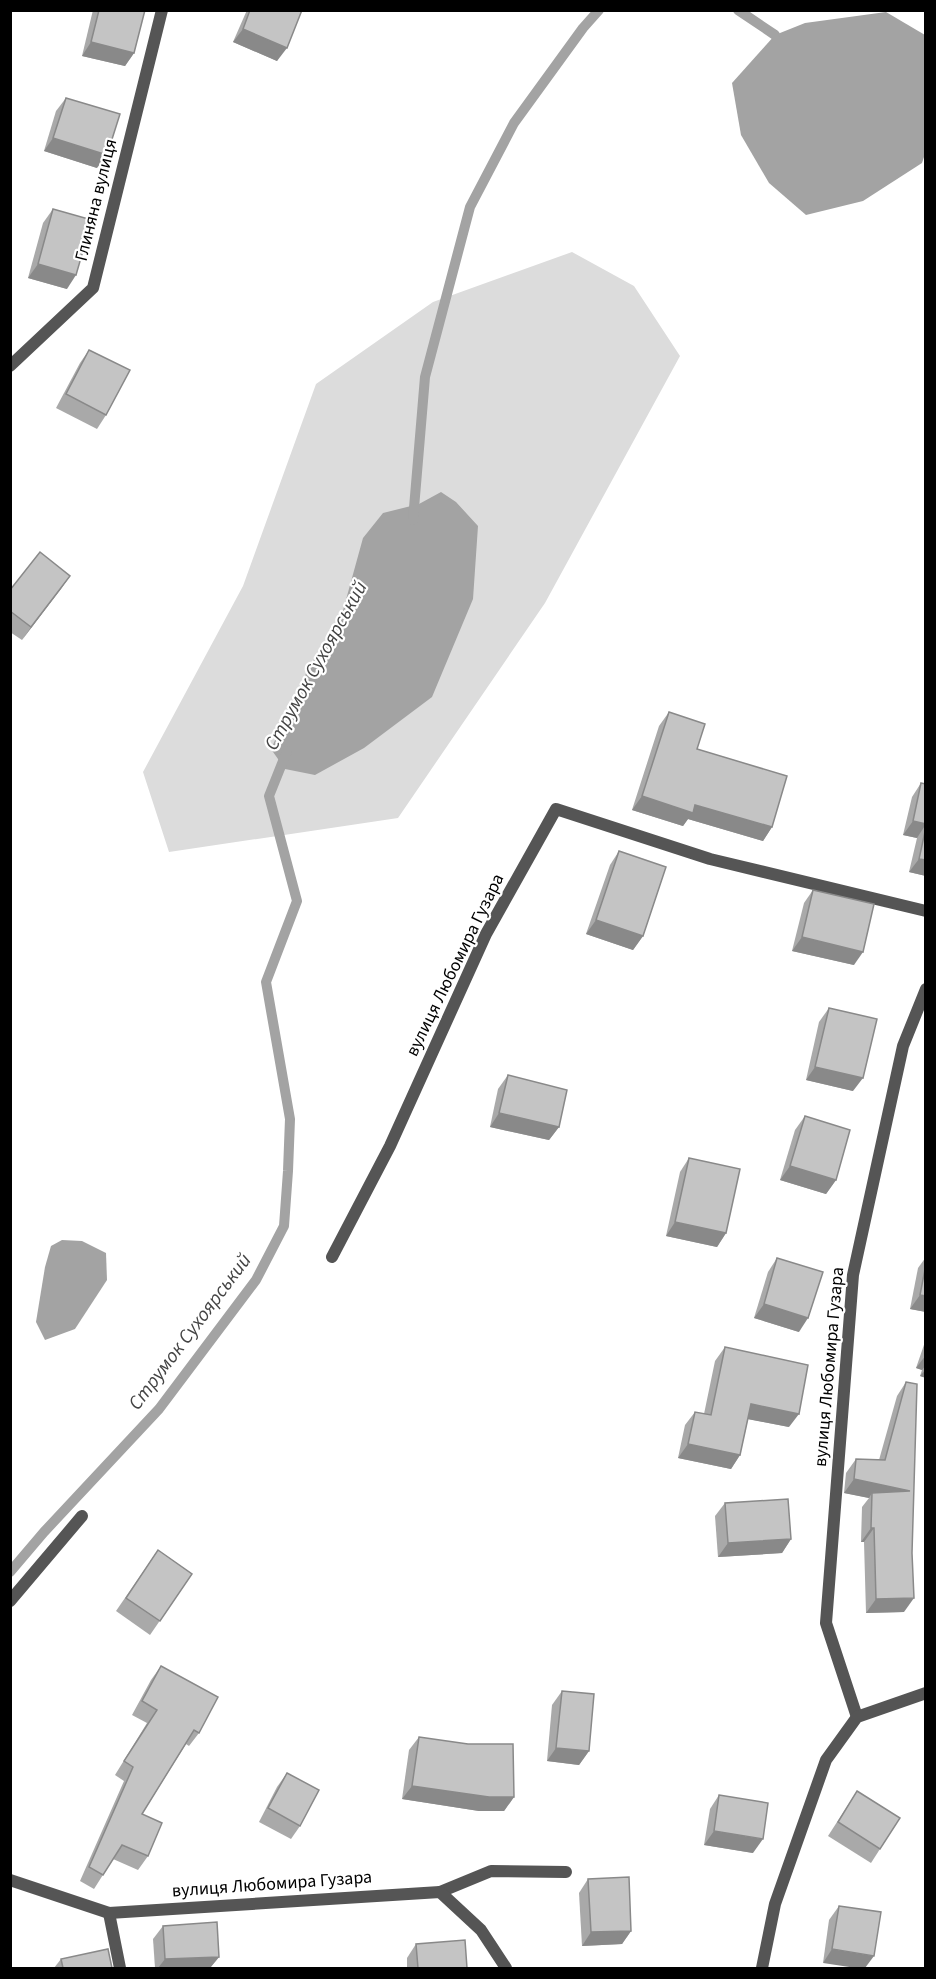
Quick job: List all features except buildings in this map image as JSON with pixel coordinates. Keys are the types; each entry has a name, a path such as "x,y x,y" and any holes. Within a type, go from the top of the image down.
{"street":[{"name":"Глиняна вулиця","path":"10,366 93,288 162,10"},
{"name":"вулиця Любомира Гузара","path":"332,1257 390,1146 486,934 556,809 710,859 926,911"},
{"name":"вулиця Любомира Гузара","path":"857,1717 826,1623 853,1275 903,1046 926,989"},
{"path":"10,1601 82,1516"},
{"path":"762,1968 775,1904 826,1760 857,1717 926,1694"},
{"name":"вулиця Любомира Гузара","path":"10,1880 109,1913 440,1892 491,1871 566,1872"},
{"path":"440,1892 481,1930 506,1968"},
{"path":"109,1913 120,1968"}],"shaded area":[{"path":"572,252 634,286 680,356 545,603 398,818 169,852 143,772 243,586 316,384 433,302"}],"water":[{"path":"886,12 925,35 925,154 922,163 863,201 806,215 769,183 741,135 732,83 775,35 805,23"},
{"path":"441,492 456,502 478,526 473,599 432,697 364,748 315,775 285,769 271,749 310,665 339,625 363,538 383,513 419,504"},
{"path":"62,1240 82,1241 106,1253 107,1280 75,1329 45,1340 36,1322 45,1267 51,1246"}],"waterway":[{"name":"Струмок Сухоярський","path":"413,520 425,377 470,207 514,123 583,28 599,10"},
{"path":"738,10 775,35"},
{"name":"Струмок Сухоярський","path":"10,1572 44,1532 159,1409 256,1280 284,1226 290,1119 266,982 297,901 269,796 287,751"}]}
